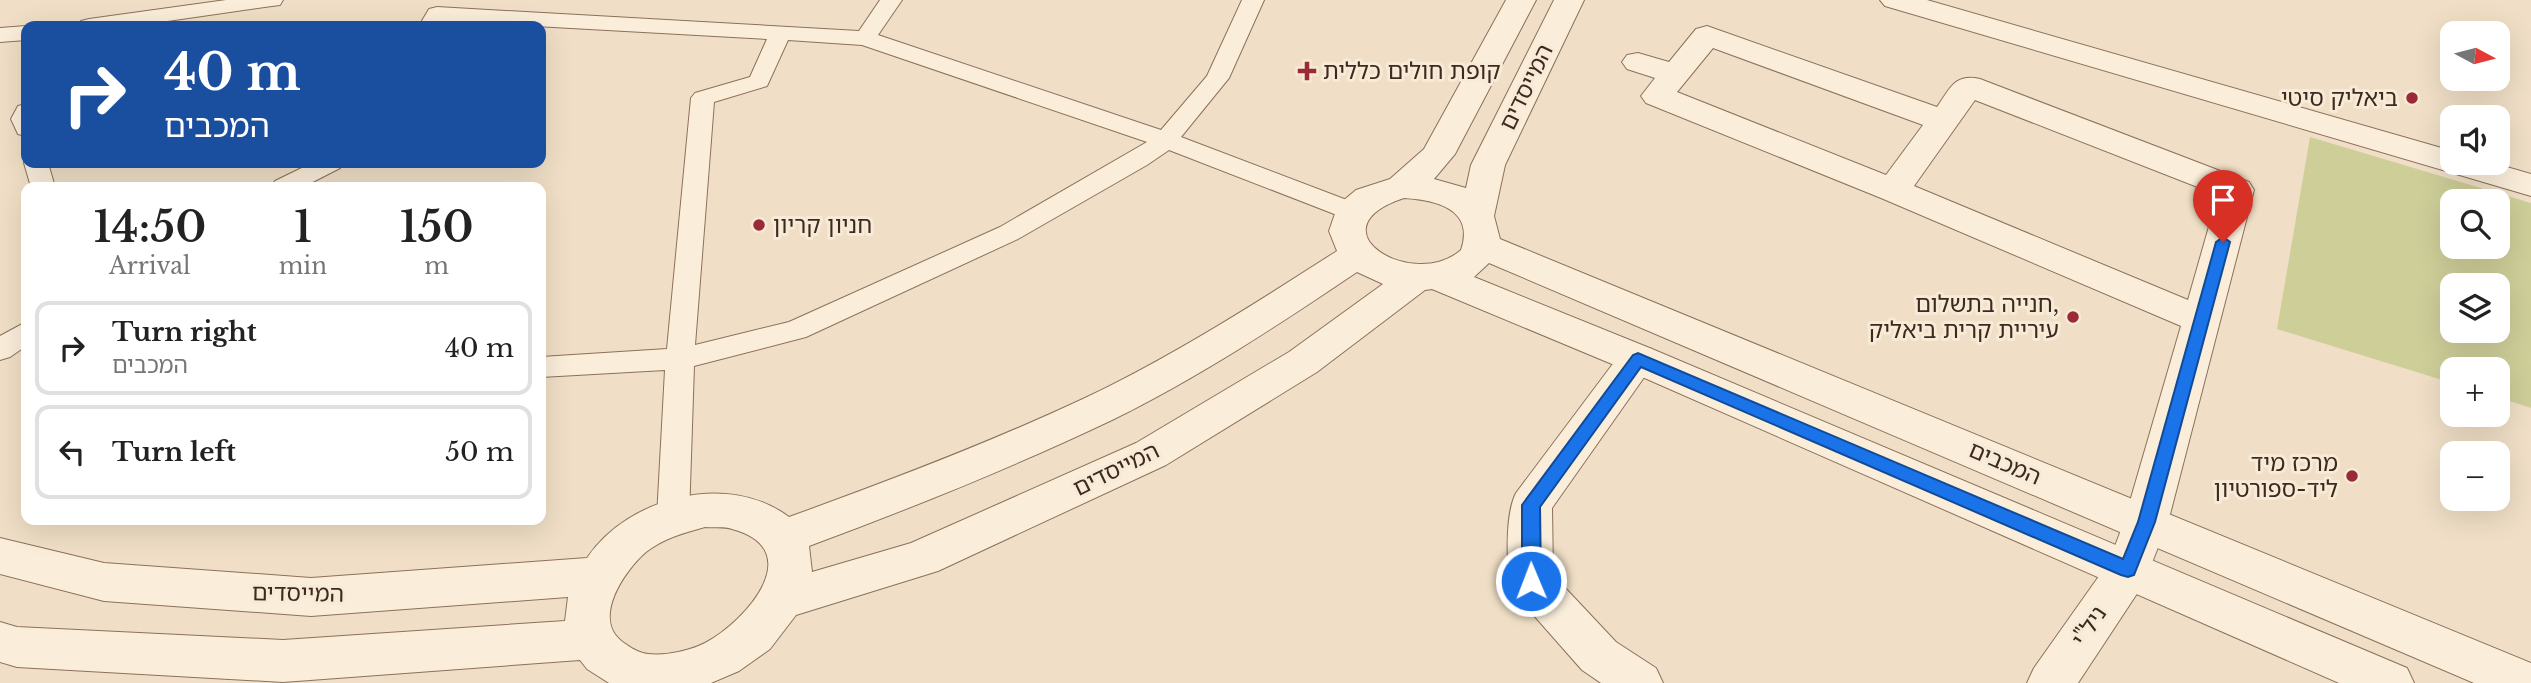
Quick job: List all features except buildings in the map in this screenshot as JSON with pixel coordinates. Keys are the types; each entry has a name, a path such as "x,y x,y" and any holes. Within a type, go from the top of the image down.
{"street":[{"name":"המייסדים","path":"1402,187 1426,168 1438,154 1521,0"},
{"name":"המייסדים","path":"1480,231 1488,165 1569,0"},
{"path":"1895,0 2440,158"},
{"path":"1893,190 1943,121 1707,35 1657,96 1893,190 2202,320"},
{"path":"1637,62 1675,74"},
{"name":"ניל\"י","path":"1943,121 1969,86 2237,190 2147,522 2128,570 2051,683"},
{"path":"2497,175 2531,185"},
{"path":"1427,278 1458,271 1473,260 1480,231 1465,203 1446,193 1425,188 1402,187 1381,191 1364,199 1352,211 1346,225 1348,240 1357,255 1373,267 1392,275 1427,278 1638,359 2390,683"},
{"name":"המכבים","path":"1480,231 2147,522 2526,683"},
{"path":"782,538 916,489 1100,408 1248,326 1357,255"},
{"name":"המייסדים","path":"785,599 922,558 1151,454 1303,362 1427,278"},
{"path":"1638,359 1531,505 1531,581 1599,656 1639,683"},
{"path":"705,510 736,512 763,521 782,538 790,556 791,577 785,599 770,624 748,645 720,663 688,678 627,671 605,658 591,639 588,608 598,576 611,558 629,541 650,527 673,517 705,510"},
{"name":"המייסדים","path":"0,556 104,582 311,597 598,576"},
{"path":"0,642 17,648 283,661 591,639"}],"lane":[{"path":"124,21 272,0"},
{"path":"865,38 891,0"},
{"path":"546,367 680,359 796,330 1009,233 1138,160 1166,140 1218,78 1253,0"},
{"path":"433,21 437,14 865,38 1166,140 1352,211"},
{"path":"673,517 680,359 702,98 759,81 781,32"},
{"path":"0,35 21,33"},
{"path":"295,182 321,168"},
{"path":"0,350 21,335"}],"green space":[{"path":"2310,137 2484,189 2440,189 2440,259 2510,259 2510,197 2531,203 2531,408 2510,401 2510,357 2440,357 2440,379 2277,329"}],"place":[{"name":"קופת חולים כללית","path":"1307,71"},
{"name":"ביאליק סיטי","path":"2412,98"},
{"name":"חניון קריון","path":"759,225"},
{"name":"חנייה בתשלום, עיריית קרית ביאליק","path":"2073,317"},
{"name":"מרכז מיד ליד-ספורטיון","path":"2352,476"}],"route":[{"path":"1531,581 1531,505 1638,359 2128,570 2147,522 2223,242"}]}
